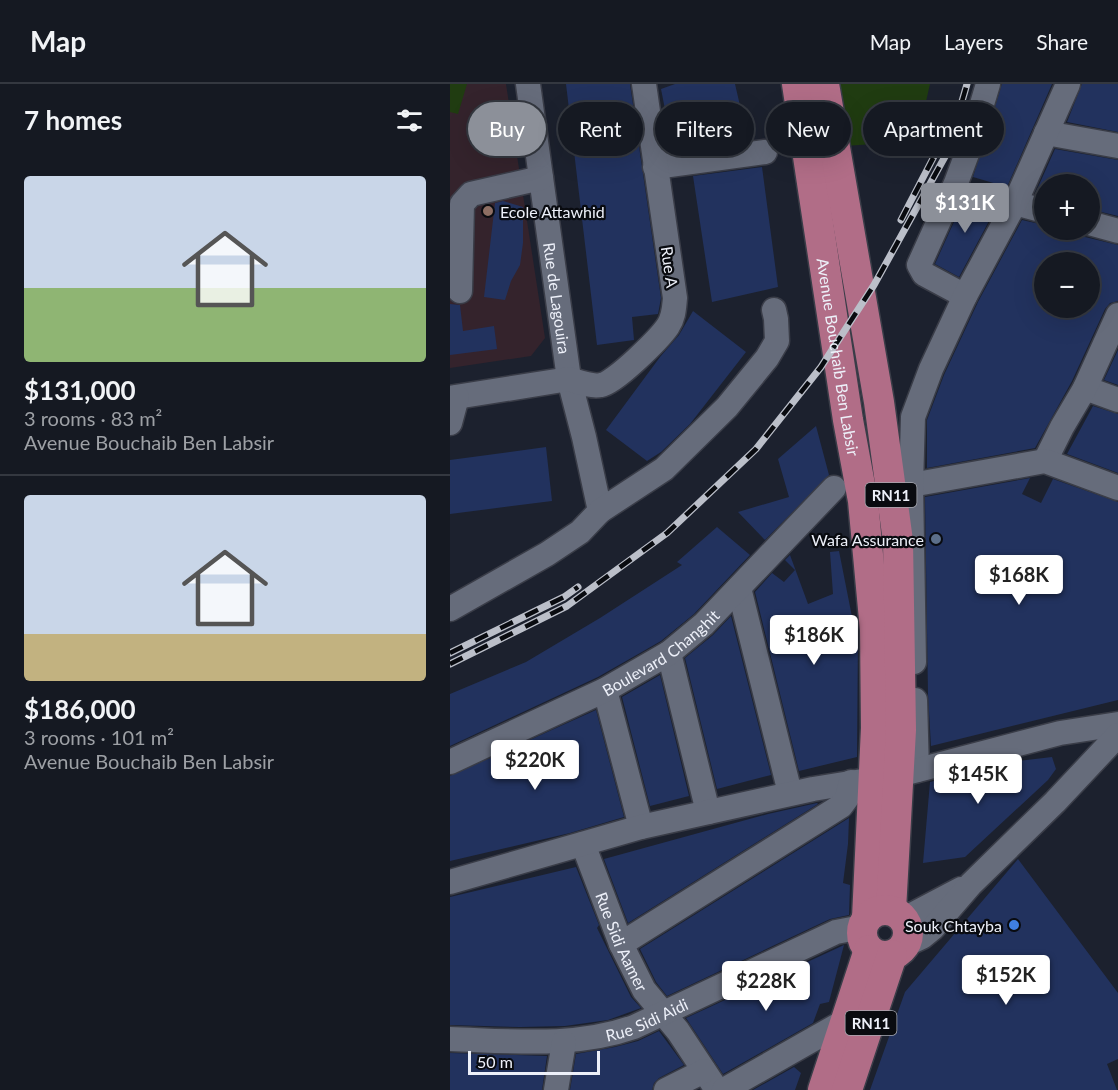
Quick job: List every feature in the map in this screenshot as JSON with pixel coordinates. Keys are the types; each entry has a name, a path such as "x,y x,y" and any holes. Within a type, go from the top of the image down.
{"main road":[{"name":"Avenue Bouchaib Ben Labsir","path":"797,84 848,420 863,501 875,630 876,728 885,776 884,932 847,1090"},
{"name":"Avenue Bouchaib Ben Labsir","path":"824,84 879,402 898,541 901,730 885,776"},
{"name":"Avenue Bouchaib Ben Labsir","path":"823,1090 847,1020 884,932"}],"street":[{"name":"Rue de Lagouira","path":"528,84 569,379 600,511"},
{"name":"Rue A","path":"569,379 588,385 602,385 611,382 620,376 668,326 673,314 675,298 644,84"},
{"path":"966,296 924,274 919,265 960,172 988,84"},
{"path":"885,776 911,485 913,417 931,369 1015,203 1068,84"},
{"path":"1046,132 1118,146"},
{"path":"656,167 765,152"},
{"path":"460,291 462,204 471,194 541,178"},
{"path":"1015,203 1034,208"},
{"path":"1100,226 1118,231"},
{"path":"450,609 547,554 580,532 600,511 663,469 727,407 766,358 777,341 774,310"},
{"path":"1045,461 1084,388 1118,315"},
{"path":"450,423 453,398 569,379"},
{"path":"1084,388 1118,400"},
{"path":"911,485 1045,461 1118,488"},
{"name":"Boulevard Changhit","path":"450,762 605,690 669,653 704,624 834,489"},
{"path":"739,588 790,794"},
{"path":"669,653 708,812"},
{"path":"605,690 641,827"},
{"path":"450,882 641,827 790,794 885,776 1060,733 1118,724"},
{"name":"Rue Sidi Aidi","path":"450,1039 564,1042 617,1032 836,932 884,932 922,937 1118,735"},
{"path":"621,944 841,806 847,798 885,776"},
{"name":"Rue Sidi Aamer","path":"583,844 621,944 644,990 678,1031 711,1081"},
{"path":"723,1090 847,1020"},
{"path":"556,1090 564,1042"},
{"path":"666,1090 711,1081"}],"shaded area":[{"name":"Ecole Attawhid","path":"450,84 506,84 509,102 468,102 468,156 517,156 545,338 531,356 450,368"}],"green space":[{"path":"450,84 467,84 458,114 450,112"},
{"path":"834,84 930,84 926,102 863,102 863,145 851,146 851,102 837,102"}],"building":[{"path":"566,84 630,84 633,102 568,102"},
{"path":"675,84 735,84 739,102 664,102 661,89"},
{"path":"1002,84 1052,84 1007,187 973,177 980,156 1004,156 1004,102 996,102"},
{"path":"1082,84 1118,84 1118,132 1067,122"},
{"path":"1055,149 1118,160 1118,216 1100,212 1100,174 1044,174"},
{"path":"575,156 640,156 661,298 658,314 632,317 634,340 597,345"},
{"path":"762,167 778,287 712,302 693,176"},
{"path":"967,193 996,208 959,277 935,264"},
{"path":"503,201 523,207 523,243 520,265 511,281 505,300 484,297 495,203"},
{"path":"1022,220 1034,223 1034,240 1097,240 1118,245 1118,301 1110,303 1105,309 1072,381 1035,448 927,468 927,420 944,375 978,302"},
{"path":"450,304 460,305 463,331 494,326 497,349 450,355"},
{"path":"693,311 746,352 690,424 661,452 647,461 606,430 679,335"},
{"path":"1118,350 1118,385 1104,380"},
{"path":"1093,406 1118,414 1118,473 1067,454"},
{"path":"816,426 829,475 765,540 738,512 789,497 778,459"},
{"path":"546,447 552,501 450,514 450,460"},
{"path":"1030,478 1022,494 1041,503 1053,479 1118,502 1118,700 931,746 925,497"},
{"path":"717,527 750,555 694,614 661,641 598,677 450,746 450,694 526,662 600,618 682,565 677,562"},
{"path":"839,551 856,637 858,637 857,757 799,771 755,592 772,573 784,582 795,570 785,560 790,555 808,604 833,594 830,552"},
{"path":"731,616 771,775 717,789 685,658 713,635"},
{"path":"660,675 689,796 650,806 622,697"},
{"path":"596,710 624,817 570,833 450,861 450,776"},
{"path":"1052,757 1056,769 1048,780 965,857 923,863 930,782 1002,763"},
{"path":"817,803 628,923 604,859 768,814"},
{"path":"849,818 843,883 850,885 849,915 830,919 667,996 656,982 640,949"},
{"name":"Souk Chtayba","path":"1018,859 1118,993 1118,1059 1107,1064 1117,1090 870,1090 905,992"},
{"path":"576,867 599,925 597,928 631,997 641,1008 608,1020 565,1026 450,1025 450,897"},
{"path":"844,945 829,1002 820,1004 813,1023 723,1074 686,1018"},
{"path":"659,1031 684,1065 659,1078 652,1090 570,1090 576,1054 638,1041"},
{"path":"450,1053 547,1056 542,1090 450,1090"},
{"path":"794,1067 801,1073 795,1090 753,1090"}],"railway":[{"path":"450,664 567,606 667,533 756,449 821,367 874,285 947,153 967,84"},
{"path":"901,220 934,156"},
{"path":"450,653 564,597 578,587"}],"place":[{"name":"Ecole Attawhid","path":"488,211"},
{"name":"Wafa Assurance","path":"936,539"},
{"name":"Souk Chtayba","path":"1014,925"}]}
